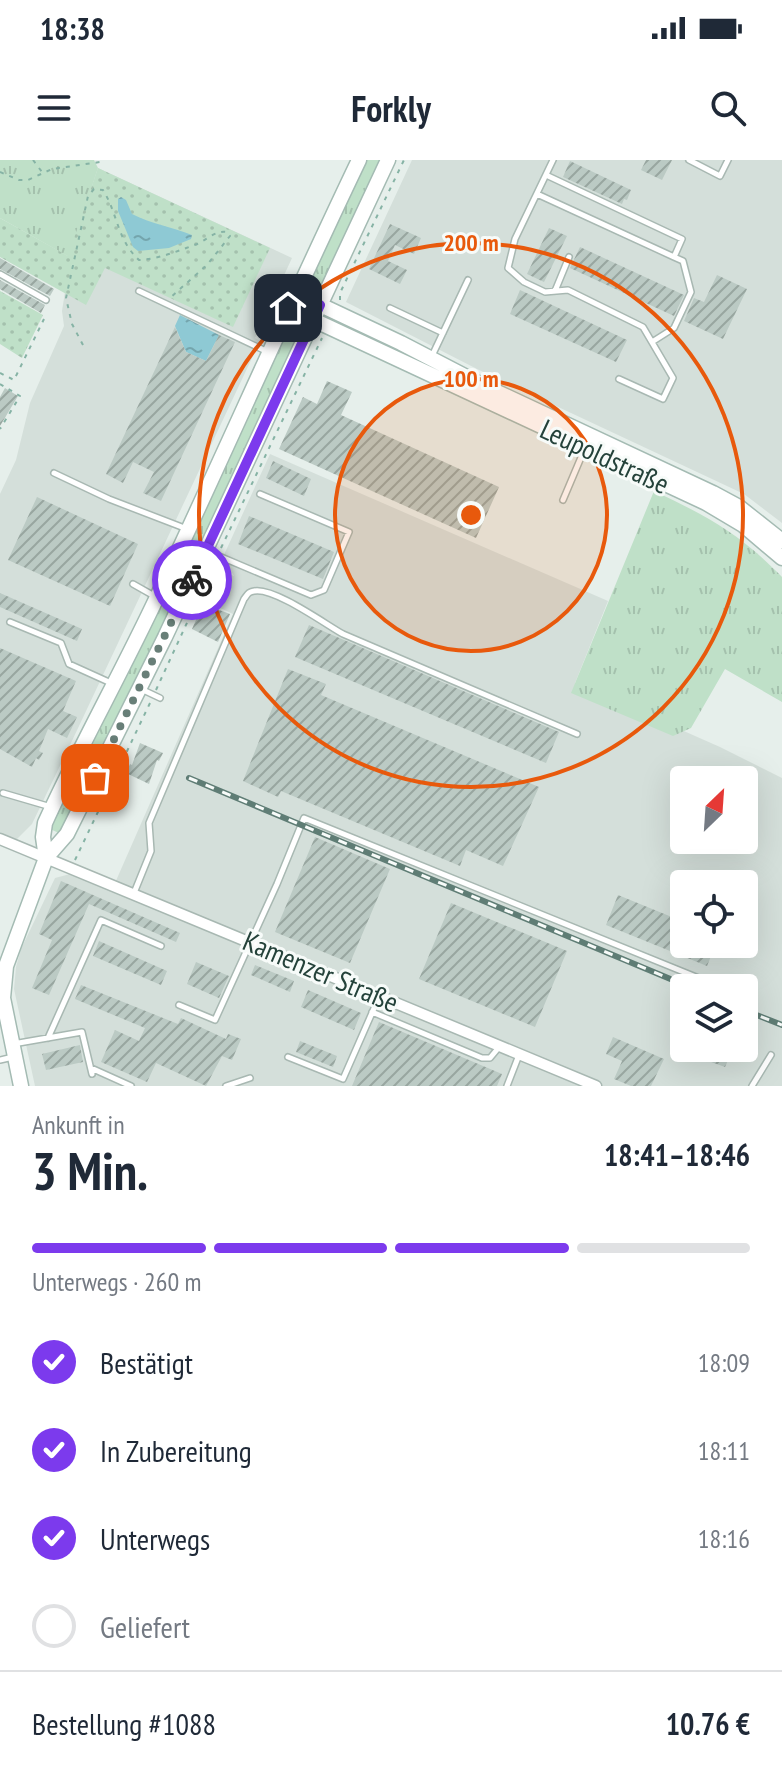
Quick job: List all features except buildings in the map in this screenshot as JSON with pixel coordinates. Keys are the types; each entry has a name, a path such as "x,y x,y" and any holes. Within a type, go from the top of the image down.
{"main road":[{"path":"46,858 43,829 45,805 114,685 157,597 359,160"},
{"path":"21,1086 9,1054 3,998 6,966 46,858 67,834 212,553 320,305 388,160"},
{"name":"Leupoldstraße","path":"295,293 739,507 782,541"},
{"name":"Leupoldstraße","path":"288,308 725,513 782,558"}],"street":[{"name":"Kamenzer Straße","path":"0,839 596,1086"}],"lane":[{"path":"553,160 515,239 508,268 545,292 568,290 643,327 673,378 663,399 619,379"},
{"path":"689,160 720,176 728,160"},
{"path":"546,175 682,239 674,257"},
{"path":"537,194 683,261 691,292 674,328 652,342"},
{"path":"555,291 569,257"},
{"path":"0,274 46,300"},
{"path":"431,358 468,280"},
{"path":"139,291 269,353"},
{"path":"390,308 443,333"},
{"path":"563,500 586,447"},
{"path":"54,473 188,530"},
{"path":"212,553 311,595 324,590 349,532 260,494"},
{"path":"133,584 157,597"},
{"path":"134,893 151,851 149,823 244,599 251,592 261,591 312,613 343,634 577,734"},
{"path":"10,622 61,643 69,664 114,685"},
{"path":"140,688 157,696"},
{"path":"3,793 45,805"},
{"path":"179,1005 215,1020 304,818 689,974"},
{"path":"48,1038 101,920 161,946"},
{"path":"288,1057 342,1083 379,996"},
{"path":"372,1012 482,1058 490,1058 500,1046"},
{"path":"9,1054 48,1038 82,1032 91,1071 131,1086"},
{"path":"507,1086 519,1054"},
{"path":"752,1086 771,1055"},
{"path":"226,1086 250,1078"}],"path":[{"path":"33,160 42,172"},
{"path":"340,298 404,160"},
{"path":"0,172 19,180 28,180 42,172 100,162"},
{"path":"83,345 72,324 66,298 88,196 94,189 103,190 108,197 127,249 139,260 156,259 200,243 220,231 230,236 207,265 171,296 168,305"},
{"path":"0,373 14,380 44,319"},
{"path":"75,861 157,696 212,553 318,341 327,336"},
{"path":"0,384 20,396 0,429"}],"shaded area":[{"path":"412,160 782,160 782,523 744,494 477,369 346,302"},
{"path":"98,168 292,258 255,338 260,341 71,743 32,824 15,841 0,834 0,494 16,460 30,403 64,326 62,311 72,247"},
{"path":"270,454 608,601 575,683 720,747 758,766 782,778 782,1086 35,1086 14,989 21,949 55,878 74,873 115,883 233,614 201,599 219,570 234,576 223,557"}],"green space":[{"path":"0,160 94,160 98,168 71,258 0,218"},
{"path":"366,160 384,160 325,287 310,280"},
{"path":"98,168 270,248 233,327 105,268 86,305 0,257 0,218 68,256"},
{"path":"0,291 43,315 22,358 0,344"},
{"path":"288,327 302,333 167,621 61,834 48,828"},
{"path":"654,491 722,527 782,577 782,702 725,669 691,728 673,736 571,693"}],"water":[{"path":"118,199 126,200 132,214 192,235 191,239 169,248 138,251 133,247 118,211"},
{"path":"180,315 219,335 206,361 186,352 175,326"}],"railway":[{"path":"189,778 670,979"},
{"path":"758,1016 782,1025"}],"way so far":[{"path":"95,778 192,580"}],"route":[{"path":"192,580 320,305 295,293 288,308"}]}
